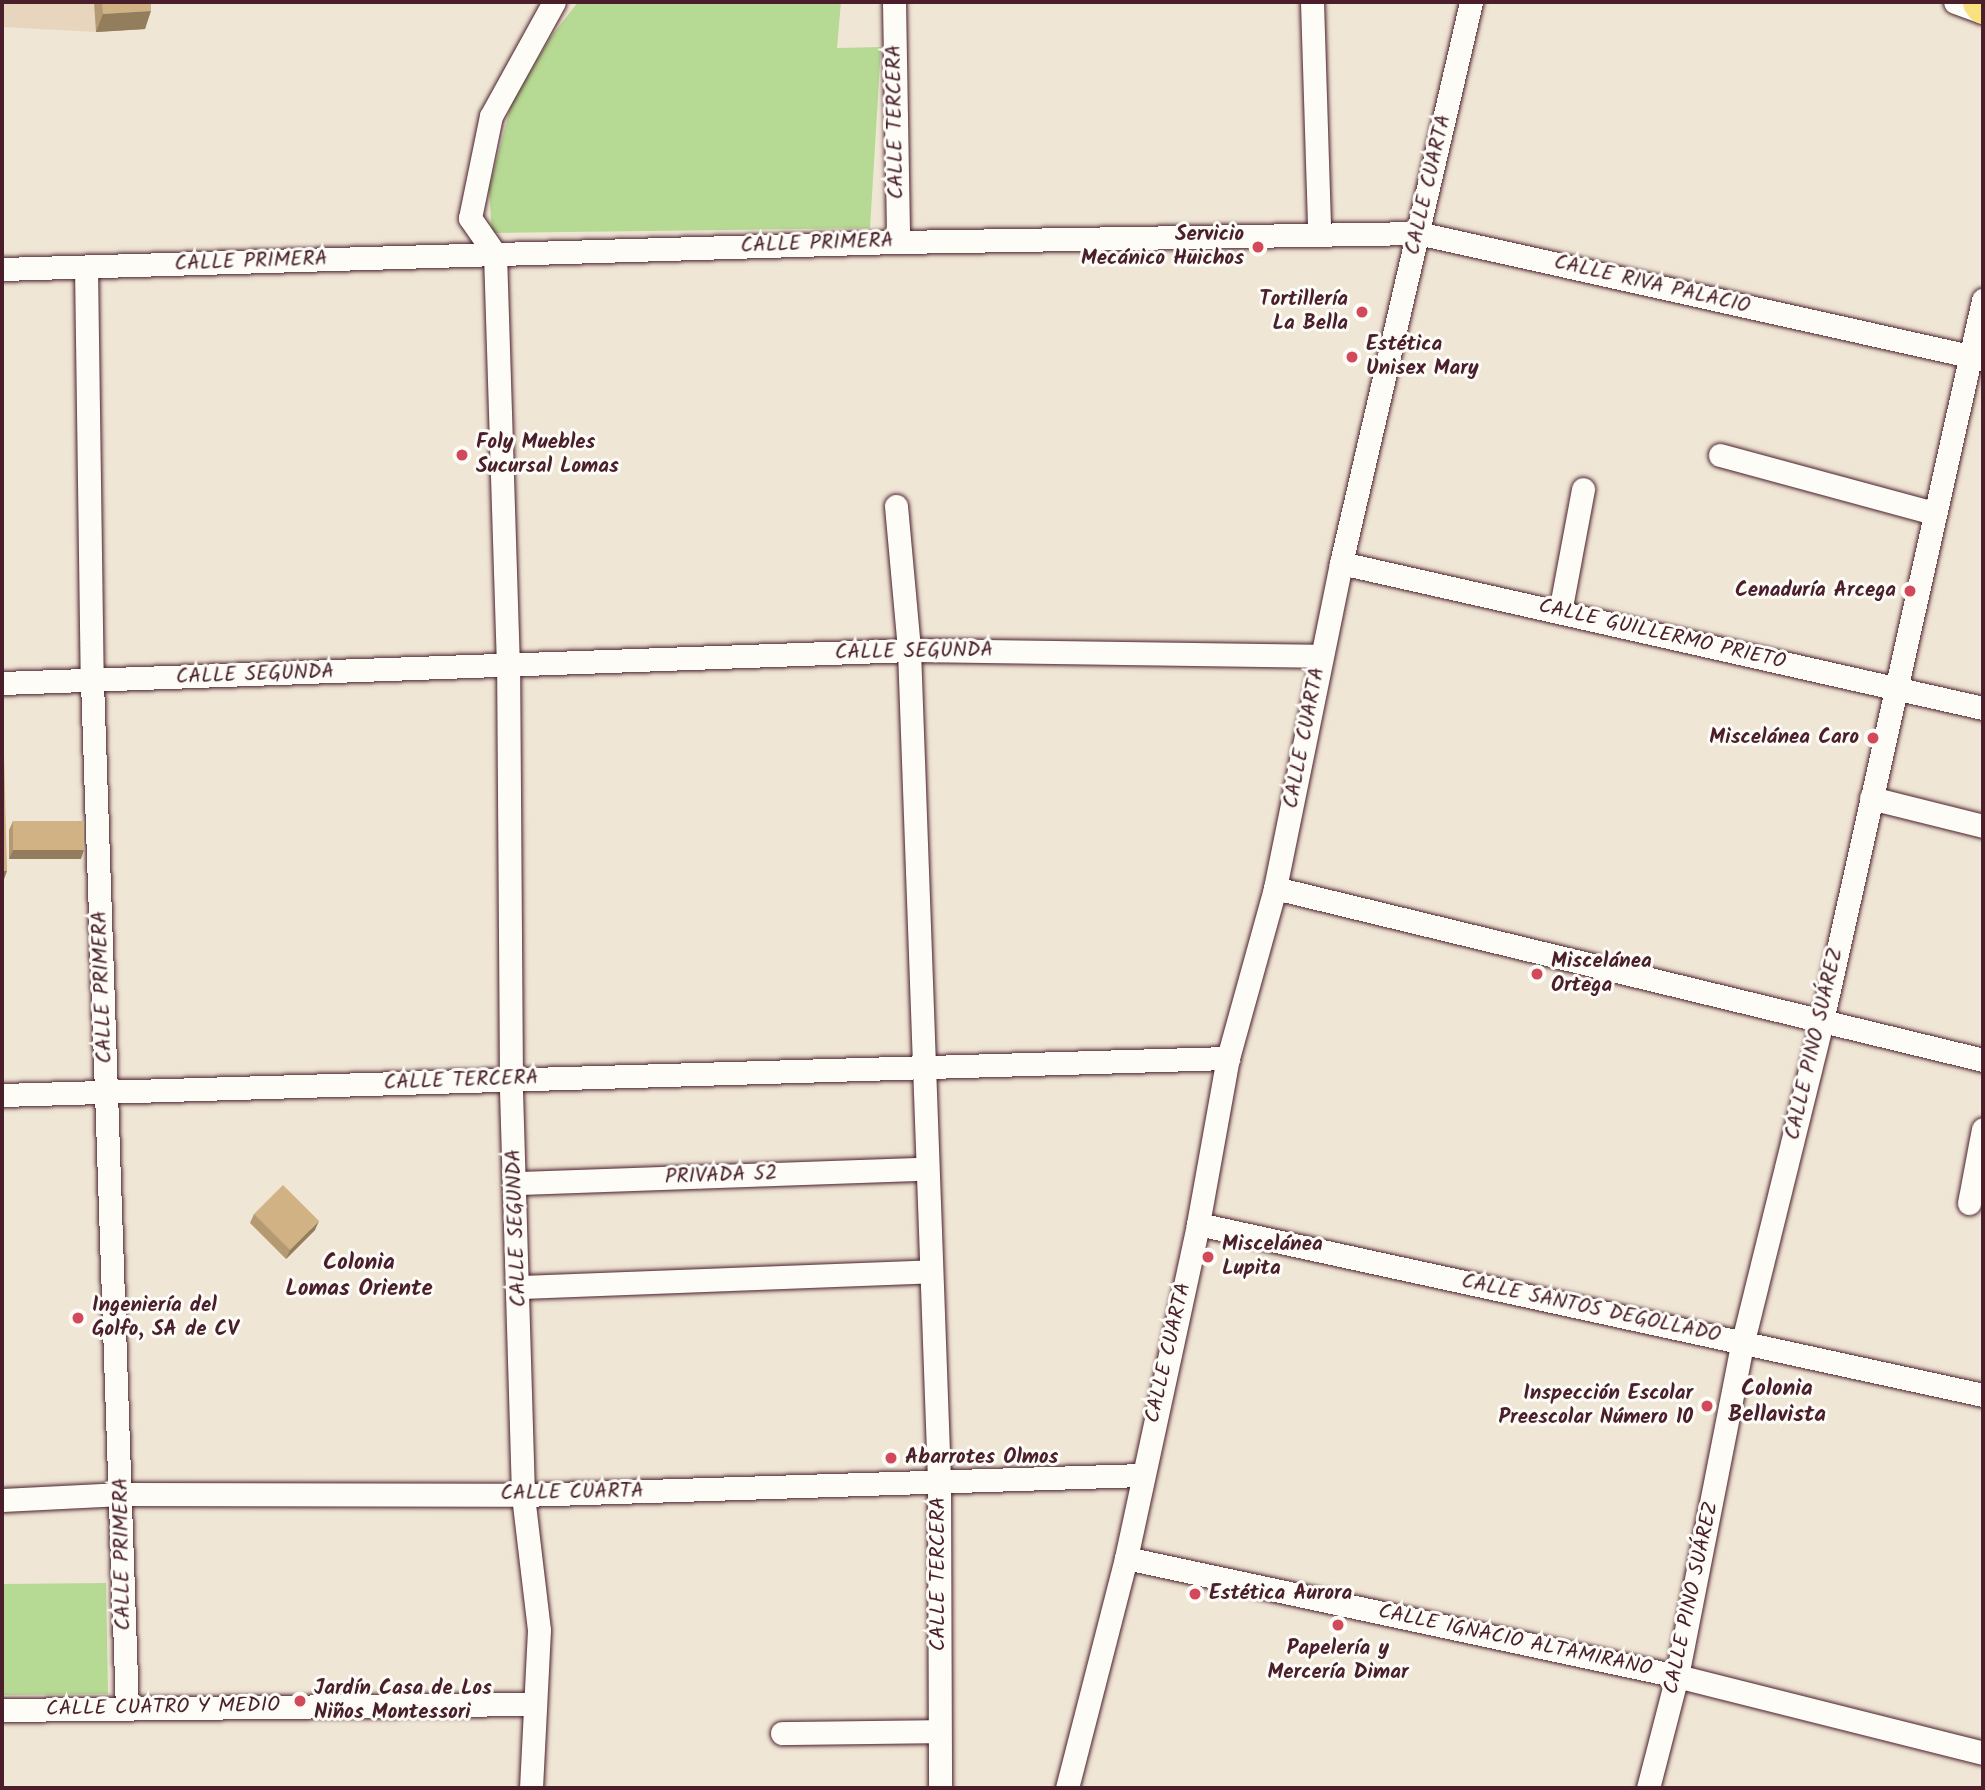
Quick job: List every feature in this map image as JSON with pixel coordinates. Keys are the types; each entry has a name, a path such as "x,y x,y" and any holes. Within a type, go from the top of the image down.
{"main road":[{"path":"1980,2 1983,6"}],"street":[{"path":"495,254 470,218 491,116 554,2"},
{"name":"CALLE TERCERA","path":"894,2 898,242"},
{"path":"1312,2 1319,231"},
{"name":"CALLE CUARTA","path":"1067,1788 1126,1558 1198,1224 1228,1058 1275,888 1341,563 1471,2"},
{"path":"1955,2 1983,12"},
{"name":"CALLE PRIMERA","path":"2,269 1319,231"},
{"name":"CALLE RIVA PALACIO","path":"1319,231 1418,233 1977,357"},
{"name":"CALLE SEGUNDA","path":"495,254 508,667 511,1080 517,1183 523,1495 539,1630 531,1788"},
{"name":"CALLE PRIMERA","path":"86,267 92,681 122,1494 127,1707"},
{"name":"CALLE PINO SUÁREZ","path":"1648,1788 1677,1676 1743,1341 1822,1021 1934,513 1977,357 1983,300"},
{"path":"1720,455 1934,513"},
{"path":"1560,612 1583,489"},
{"name":"CALLE TERCERA","path":"896,506 909,650 928,1270 939,1482 940,1788"},
{"name":"CALLE GUILLERMO PRIETO","path":"1341,563 1983,708"},
{"name":"CALLE SEGUNDA","path":"2,683 508,667 909,650 1321,656"},
{"path":"1871,798 1983,826"},
{"path":"1275,888 1983,1060"},
{"name":"CALLE TERCERA","path":"2,1095 1228,1058"},
{"path":"1969,1203 1983,1129"},
{"name":"PRIVADA 52","path":"517,1183 926,1169"},
{"name":"CALLE SANTOS DEGOLLADO","path":"1198,1224 1983,1395"},
{"path":"520,1287 928,1270"},
{"name":"CALLE CUARTA","path":"2,1500 122,1494 523,1495 1142,1475"},
{"name":"CALLE IGNACIO ALTAMIRANO","path":"1126,1558 1677,1676 1983,1753"},
{"name":"CALLE CUATRO Y MEDIO","path":"2,1710 534,1704"},
{"path":"782,1733 939,1731"}],"shaded area":[{"path":"2,2 143,2 145,29 96,32 2,27"}],"green space":[{"path":"578,2 841,2 837,48 881,47 870,228 492,233 489,189 511,105 550,38"},
{"path":"106,1583 108,1694 2,1695 2,1584"}],"building":[{"path":"102,2 151,2 151,11 103,14"},
{"path":"2,111 3,111 2,173"},
{"path":"2,675 7,871 2,871"},
{"path":"13,821 84,821 84,850 13,850"},
{"path":"283,1185 319,1221 290,1250 254,1214"}],"place":[{"name":"Servicio Mecánico Huichos","path":"1258,247"},
{"name":"Tortillería La Bella","path":"1362,312"},
{"name":"Estética Unisex Mary","path":"1352,357"},
{"name":"Foly Muebles Sucursal Lomas","path":"462,455"},
{"name":"Cenaduría Arcega","path":"1910,591"},
{"name":"Miscelánea Caro","path":"1873,738"},
{"name":"Miscelánea Ortega","path":"1537,974"},
{"name":"Miscelánea Lupita","path":"1208,1257"},
{"name":"Ingeniería del Golfo, SA de CV","path":"78,1318"},
{"name":"Inspección Escolar Preescolar Número 10","path":"1707,1406"},
{"name":"Abarrotes Olmos","path":"891,1458"},
{"name":"Estética Aurora","path":"1195,1594"},
{"name":"Papelería y Mercería Dimar","path":"1338,1625"},
{"name":"Jardín Casa de Los Niños Montessori","path":"300,1701"}],"district":[{"name":"Colonia Lomas Oriente","path":"359,1276"},
{"name":"Colonia Bellavista","path":"1777,1402"}]}
